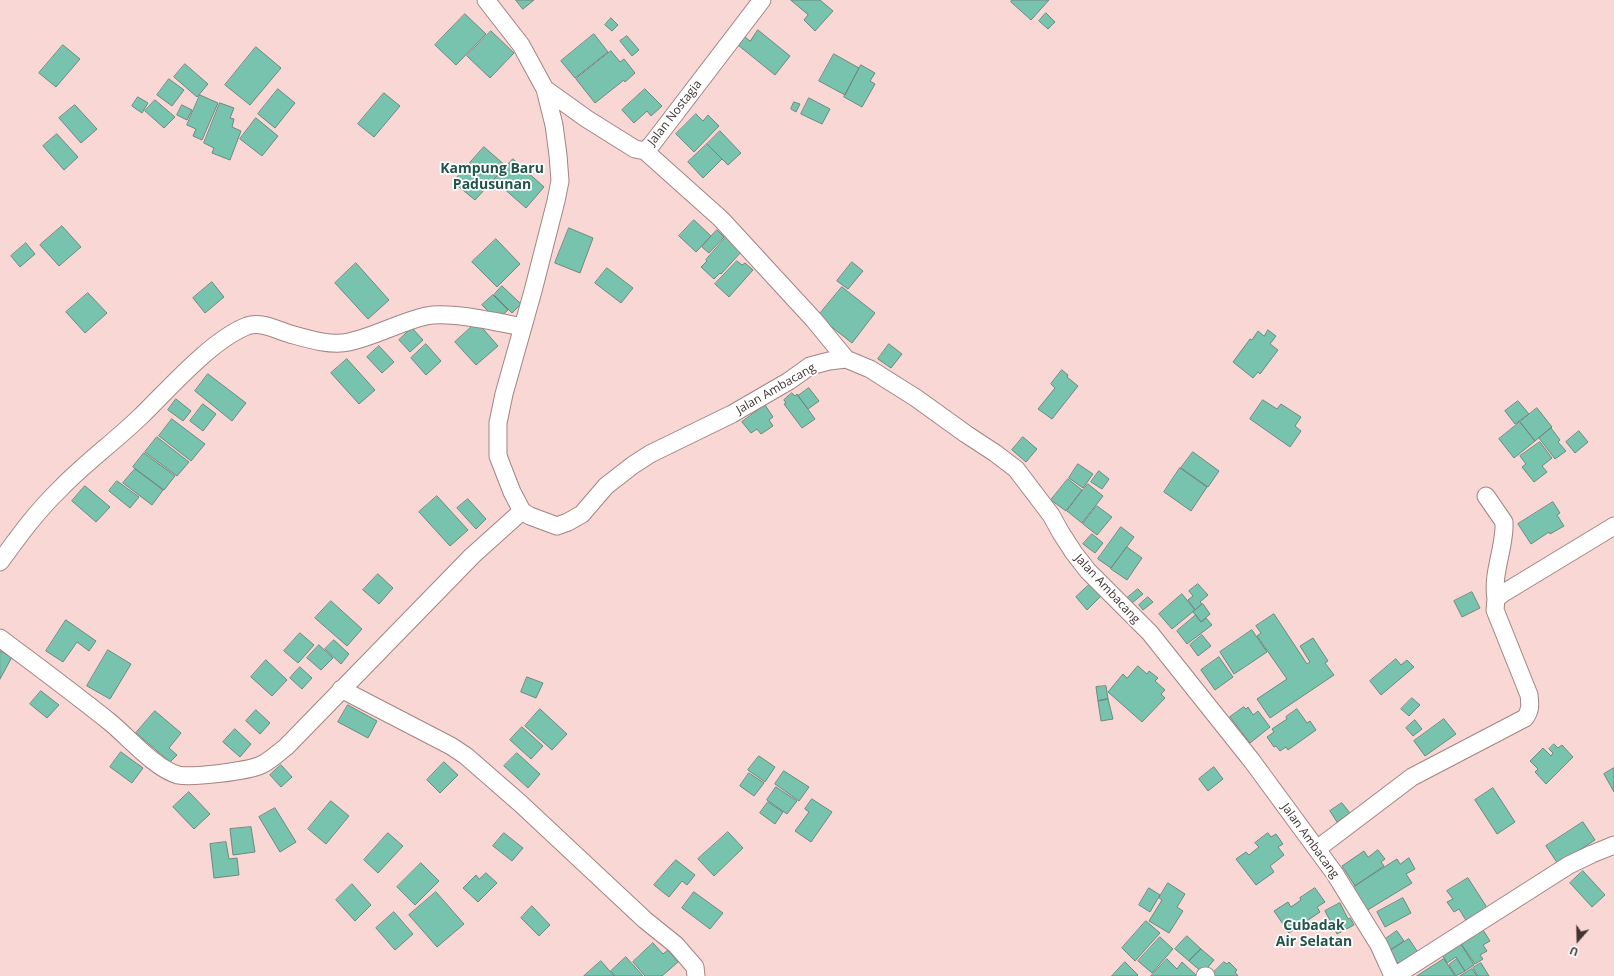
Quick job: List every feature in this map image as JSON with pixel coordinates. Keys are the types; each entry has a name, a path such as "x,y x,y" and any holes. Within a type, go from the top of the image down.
{"street":[{"path":"0,638 90,706 162,768 176,775 191,777 247,769 261,765 286,747 472,556 522,511 498,456 498,423 504,394 533,291 560,181 554,125 545,89 521,45 486,0"},
{"name":"Jalan Nostagia","path":"545,89 587,119 635,149 645,151 652,144 762,0"},
{"path":"645,151 721,219 814,320 846,359"},
{"path":"0,562 31,520 61,488 139,418 170,386 217,344 249,325 265,325 291,334 332,344 348,342 369,336 412,320 444,314 523,327"},
{"name":"Jalan Ambacang","path":"522,511 530,516 557,526 568,522 582,514 606,486 650,454 732,414 789,381 810,366 829,361 846,359 870,369 916,398 1016,469 1051,515 1061,534 1074,553 1088,570 1150,633 1252,761 1335,874 1379,946 1394,976"},
{"path":"1317,849 1412,777 1525,718 1528,713 1530,707 1529,695 1495,610 1495,576 1504,522 1486,496"},
{"path":"1496,599 1614,526"},
{"path":"341,689 451,746 466,756 521,804 645,920 676,945 695,966 696,976"},
{"path":"1394,976 1569,865 1614,845"}],"building":[{"path":"516,0 534,0 523,9"},
{"path":"791,0 820,0 833,11 815,31 804,20 808,15"},
{"path":"1012,0 1049,0 1031,20 1011,2"},
{"path":"1046,13 1055,22 1048,29 1039,21"},
{"path":"465,14 486,34 456,65 435,45"},
{"path":"611,18 618,25 612,31 605,25"},
{"path":"758,30 790,56 775,75 738,45 745,37 750,41"},
{"path":"491,31 514,53 490,78 467,56"},
{"path":"594,34 608,52 575,78 561,61"},
{"path":"627,36 639,50 632,56 620,41"},
{"path":"63,45 80,59 56,87 39,73"},
{"path":"256,47 281,68 250,105 225,85"},
{"path":"611,51 620,62 624,59 635,73 595,103 576,79"},
{"path":"834,54 859,68 845,95 819,81"},
{"path":"185,64 208,84 197,97 174,77"},
{"path":"861,65 875,73 870,81 875,84 862,107 844,97"},
{"path":"169,79 184,90 172,106 157,95"},
{"path":"278,89 295,103 275,128 258,114"},
{"path":"645,89 662,106 651,116 647,111 634,123 622,110"},
{"path":"384,93 400,106 374,137 358,124"},
{"path":"200,95 218,103 202,140 193,136 196,129 187,125"},
{"path":"138,97 148,103 142,113 132,106"},
{"path":"809,98 830,109 822,124 801,114"},
{"path":"155,100 175,117 164,128 145,111"},
{"path":"794,102 800,104 796,112 791,109"},
{"path":"220,103 234,108 230,118 234,119 232,127 241,131 230,160 212,153 214,148 204,143"},
{"path":"75,105 97,129 81,143 59,118"},
{"path":"182,105 192,110 187,120 177,115"},
{"path":"696,114 703,121 708,115 719,126 694,152 676,134"},
{"path":"256,118 278,136 262,156 240,139"},
{"path":"720,131 741,153 728,165 707,144"},
{"path":"57,134 78,157 64,170 43,146"},
{"path":"707,144 722,159 703,178 688,162"},
{"path":"484,147 506,166 475,200 453,182"},
{"path":"513,159 544,187 526,208 494,180"},
{"path":"694,220 711,236 696,252 679,236"},
{"path":"62,226 81,247 59,266 40,245"},
{"path":"569,228 593,238 580,273 555,263"},
{"path":"717,230 724,237 709,253 702,247"},
{"path":"726,237 742,251 721,274 720,273 714,279 701,267"},
{"path":"496,239 520,264 497,287 472,262"},
{"path":"26,243 35,254 20,267 11,256"},
{"path":"737,261 742,265 745,263 753,270 729,297 715,284"},
{"path":"852,262 863,271 848,289 837,281"},
{"path":"356,263 389,300 368,319 335,283"},
{"path":"607,268 633,288 621,303 595,283"},
{"path":"212,282 224,297 205,313 193,298"},
{"path":"502,286 521,304 512,313 494,295"},
{"path":"842,287 875,313 852,343 818,316"},
{"path":"88,293 107,313 85,333 66,312"},
{"path":"493,295 508,310 497,320 482,305"},
{"path":"477,322 498,346 476,365 455,342"},
{"path":"412,328 423,340 410,352 399,340"},
{"path":"1268,330 1276,336 1270,344 1278,350 1260,374 1258,372 1253,378 1233,362 1250,339 1252,340 1258,331 1264,336"},
{"path":"426,344 441,361 426,375 411,358"},
{"path":"889,344 902,354 891,368 878,359"},
{"path":"379,346 394,362 382,373 367,357"},
{"path":"347,359 375,390 359,404 331,373"},
{"path":"1062,370 1068,375 1067,377 1078,386 1052,419 1038,409 1055,388 1051,384"},
{"path":"208,374 246,403 232,421 195,391"},
{"path":"809,388 819,401 808,409 798,396"},
{"path":"792,393 795,396 797,394 815,419 802,428 784,404 786,403 784,400"},
{"path":"176,399 191,411 183,421 168,410"},
{"path":"1263,400 1277,409 1281,404 1301,417 1295,426 1301,431 1290,447 1250,419"},
{"path":"1518,401 1529,414 1515,424 1505,411"},
{"path":"203,404 216,414 203,431 190,421"},
{"path":"765,405 773,417 769,420 773,426 761,434 757,429 751,433 742,422"},
{"path":"1537,408 1552,427 1535,441 1520,422"},
{"path":"172,419 205,444 191,461 159,436"},
{"path":"1520,422 1535,441 1514,458 1499,439"},
{"path":"1551,428 1560,440 1558,442 1566,451 1555,459 1539,438"},
{"path":"1579,431 1588,442 1575,453 1566,442"},
{"path":"157,437 189,462 177,476 145,452"},
{"path":"1023,437 1037,449 1026,462 1012,450"},
{"path":"1540,442 1552,458 1542,466 1547,472 1534,482 1522,467 1526,464 1520,456"},
{"path":"1193,452 1219,471 1208,487 1181,468"},
{"path":"144,453 175,476 164,490 133,467"},
{"path":"1078,464 1093,474 1083,488 1069,478"},
{"path":"1180,468 1207,487 1191,511 1164,492"},
{"path":"135,469 163,490 152,505 123,483"},
{"path":"1099,471 1109,479 1102,489 1091,482"},
{"path":"1068,479 1082,490 1066,511 1051,500"},
{"path":"117,481 139,497 130,508 109,491"},
{"path":"1088,484 1103,496 1082,523 1067,511"},
{"path":"85,486 110,507 96,522 72,501"},
{"path":"437,496 468,530 450,546 419,512"},
{"path":"468,499 486,519 476,529 457,508"},
{"path":"1553,502 1560,513 1557,515 1564,526 1550,534 1549,532 1531,544 1518,524"},
{"path":"1097,506 1112,517 1097,535 1083,524"},
{"path":"1121,527 1134,537 1111,568 1098,559"},
{"path":"1092,534 1103,543 1095,553 1083,544"},
{"path":"1127,547 1142,558 1127,580 1111,569"},
{"path":"378,574 393,588 379,604 363,590"},
{"path":"1090,584 1101,596 1087,610 1076,597"},
{"path":"1198,584 1208,595 1200,602 1202,604 1195,610 1188,600 1193,596 1189,591"},
{"path":"1138,589 1143,594 1132,603 1127,598"},
{"path":"1472,592 1480,608 1462,617 1454,601"},
{"path":"1182,594 1195,610 1172,629 1159,614"},
{"path":"1148,597 1153,602 1143,610 1139,605"},
{"path":"331,601 362,629 347,646 315,618"},
{"path":"1203,604 1210,614 1201,622 1193,612"},
{"path":"1274,614 1307,664 1310,662 1300,646 1313,638 1328,661 1325,663 1334,675 1270,718 1257,699 1287,679 1257,636 1261,633 1256,626"},
{"path":"1196,615 1201,622 1206,618 1212,625 1187,644 1177,631"},
{"path":"66,620 96,641 89,651 77,642 63,662 46,651"},
{"path":"1252,630 1267,652 1234,674 1220,652"},
{"path":"300,633 314,645 298,663 284,651"},
{"path":"1202,635 1211,646 1198,656 1190,645"},
{"path":"334,640 349,654 341,664 325,649"},
{"path":"319,645 333,658 321,670 307,658"},
{"path":"108,650 131,664 110,699 87,686"},
{"path":"0,651 12,657 0,679"},
{"path":"1219,657 1233,677 1215,690 1201,670"},
{"path":"1396,659 1401,665 1407,660 1414,667 1381,695 1370,681"},
{"path":"266,660 287,680 272,696 251,677"},
{"path":"1138,666 1147,674 1149,671 1158,678 1155,681 1165,690 1161,694 1165,698 1142,722 1108,692 1123,674 1127,678"},
{"path":"300,667 312,678 302,689 290,678"},
{"path":"527,677 543,683 536,698 521,692"},
{"path":"1106,686 1108,699 1098,701 1096,687"},
{"path":"41,691 59,705 47,718 30,704"},
{"path":"1412,698 1420,705 1409,716 1401,709"},
{"path":"1108,699 1113,719 1101,721 1098,701"},
{"path":"348,705 377,721 368,738 338,722"},
{"path":"1244,707 1246,709 1248,707 1253,715 1258,711 1270,727 1250,743 1230,717"},
{"path":"540,709 567,734 552,750 525,726"},
{"path":"1297,709 1307,723 1310,721 1316,730 1288,750 1286,747 1280,751 1276,746 1274,747 1267,737 1274,732 1272,729 1287,719 1286,717"},
{"path":"256,710 270,723 260,734 246,721"},
{"path":"155,711 181,733 169,748 177,755 170,762 136,733"},
{"path":"1444,719 1456,734 1425,756 1414,741"},
{"path":"1415,720 1422,729 1413,736 1406,728"},
{"path":"522,727 543,746 531,759 510,740"},
{"path":"235,729 251,744 240,757 223,742"},
{"path":"1554,744 1558,748 1562,745 1573,757 1546,784 1535,772 1538,769 1530,761 1543,748 1551,756 1553,753 1549,749"},
{"path":"121,752 143,768 132,783 110,767"},
{"path":"517,753 540,774 528,788 504,766"},
{"path":"759,756 775,767 765,782 748,770"},
{"path":"444,762 458,775 440,793 427,780"},
{"path":"281,765 292,777 281,787 270,775"},
{"path":"1214,767 1223,779 1208,791 1199,779"},
{"path":"1614,768 1614,792 1604,774"},
{"path":"784,771 809,787 799,801 775,784"},
{"path":"749,773 764,783 754,796 740,786"},
{"path":"776,787 797,801 787,814 767,800"},
{"path":"1493,788 1515,822 1497,834 1475,800"},
{"path":"189,792 210,814 194,829 173,807"},
{"path":"812,799 832,812 811,842 795,831 809,812 805,809"},
{"path":"331,801 349,816 326,844 308,829"},
{"path":"768,802 783,812 775,824 760,813"},
{"path":"1342,803 1350,813 1337,822 1330,811"},
{"path":"275,808 296,842 280,852 259,817"},
{"path":"1583,822 1595,840 1558,864 1546,846"},
{"path":"251,827 255,852 233,855 230,829"},
{"path":"728,832 743,848 714,876 698,859"},
{"path":"388,833 403,846 378,873 364,860"},
{"path":"504,833 523,848 512,861 493,846"},
{"path":"1268,833 1271,837 1276,834 1283,844 1278,847 1284,855 1270,866 1274,872 1256,885 1236,859 1246,852 1249,855 1259,847 1255,843"},
{"path":"226,842 229,859 237,858 239,875 214,878 210,844"},
{"path":"1378,850 1385,859 1381,862 1384,866 1355,886 1342,866 1364,851 1368,857"},
{"path":"1409,858 1415,869 1406,874 1412,883 1366,911 1351,888 1397,859 1400,864"},
{"path":"676,860 695,875 687,885 682,881 669,897 654,885"},
{"path":"421,863 439,881 415,905 397,887"},
{"path":"1583,871 1605,895 1592,907 1570,883"},
{"path":"486,873 497,883 478,902 463,888 476,875 479,879"},
{"path":"1468,878 1488,909 1467,922 1459,909 1454,912 1447,902 1453,899 1447,891"},
{"path":"1168,883 1185,894 1177,907 1183,911 1169,933 1149,921 1162,900 1159,898"},
{"path":"352,884 371,905 355,921 336,900"},
{"path":"1149,888 1160,895 1150,912 1139,905"},
{"path":"1315,888 1325,902 1317,907 1320,912 1289,933 1274,911 1288,902 1291,907 1301,900 1300,898"},
{"path":"436,892 464,924 437,947 409,915"},
{"path":"694,892 723,913 710,929 682,908"},
{"path":"1403,898 1411,913 1385,927 1377,912"},
{"path":"1340,903 1348,919 1350,918 1354,925 1337,934 1325,911"},
{"path":"532,906 550,925 539,936 521,918"},
{"path":"394,912 413,934 395,950 376,928"},
{"path":"1146,921 1160,933 1135,961 1122,948"},
{"path":"1481,927 1490,941 1483,945 1487,951 1480,955 1483,959 1475,964 1459,941"},
{"path":"1397,931 1404,941 1390,950 1384,940"},
{"path":"1187,936 1201,949 1189,961 1175,949"},
{"path":"1160,937 1173,949 1152,973 1138,961"},
{"path":"1409,939 1419,954 1400,967 1390,951"},
{"path":"1459,941 1474,965 1465,971 1456,957 1447,963 1441,953"},
{"path":"653,943 663,954 668,950 678,962 662,976 645,976 633,962"},
{"path":"1201,949 1214,960 1203,973 1189,961"},
{"path":"626,957 643,976 615,976 611,971"},
{"path":"1167,959 1177,969 1182,962 1197,976 1151,976"},
{"path":"1444,959 1455,976 1417,976"},
{"path":"1457,959 1465,971 1456,976 1449,965"},
{"path":"601,961 614,976 584,976"},
{"path":"1125,962 1138,975 1112,976"},
{"path":"1224,962 1227,964 1229,962 1237,970 1235,972 1238,976 1211,975"},
{"path":"1481,963 1489,976 1478,976 1473,968"},
{"path":"1472,969 1477,976 1460,976"}],"district":[{"name":"Kampung Baru Padusunan","path":"492,178"},
{"name":"Cubadak Air Selatan","path":"1314,934"}]}
